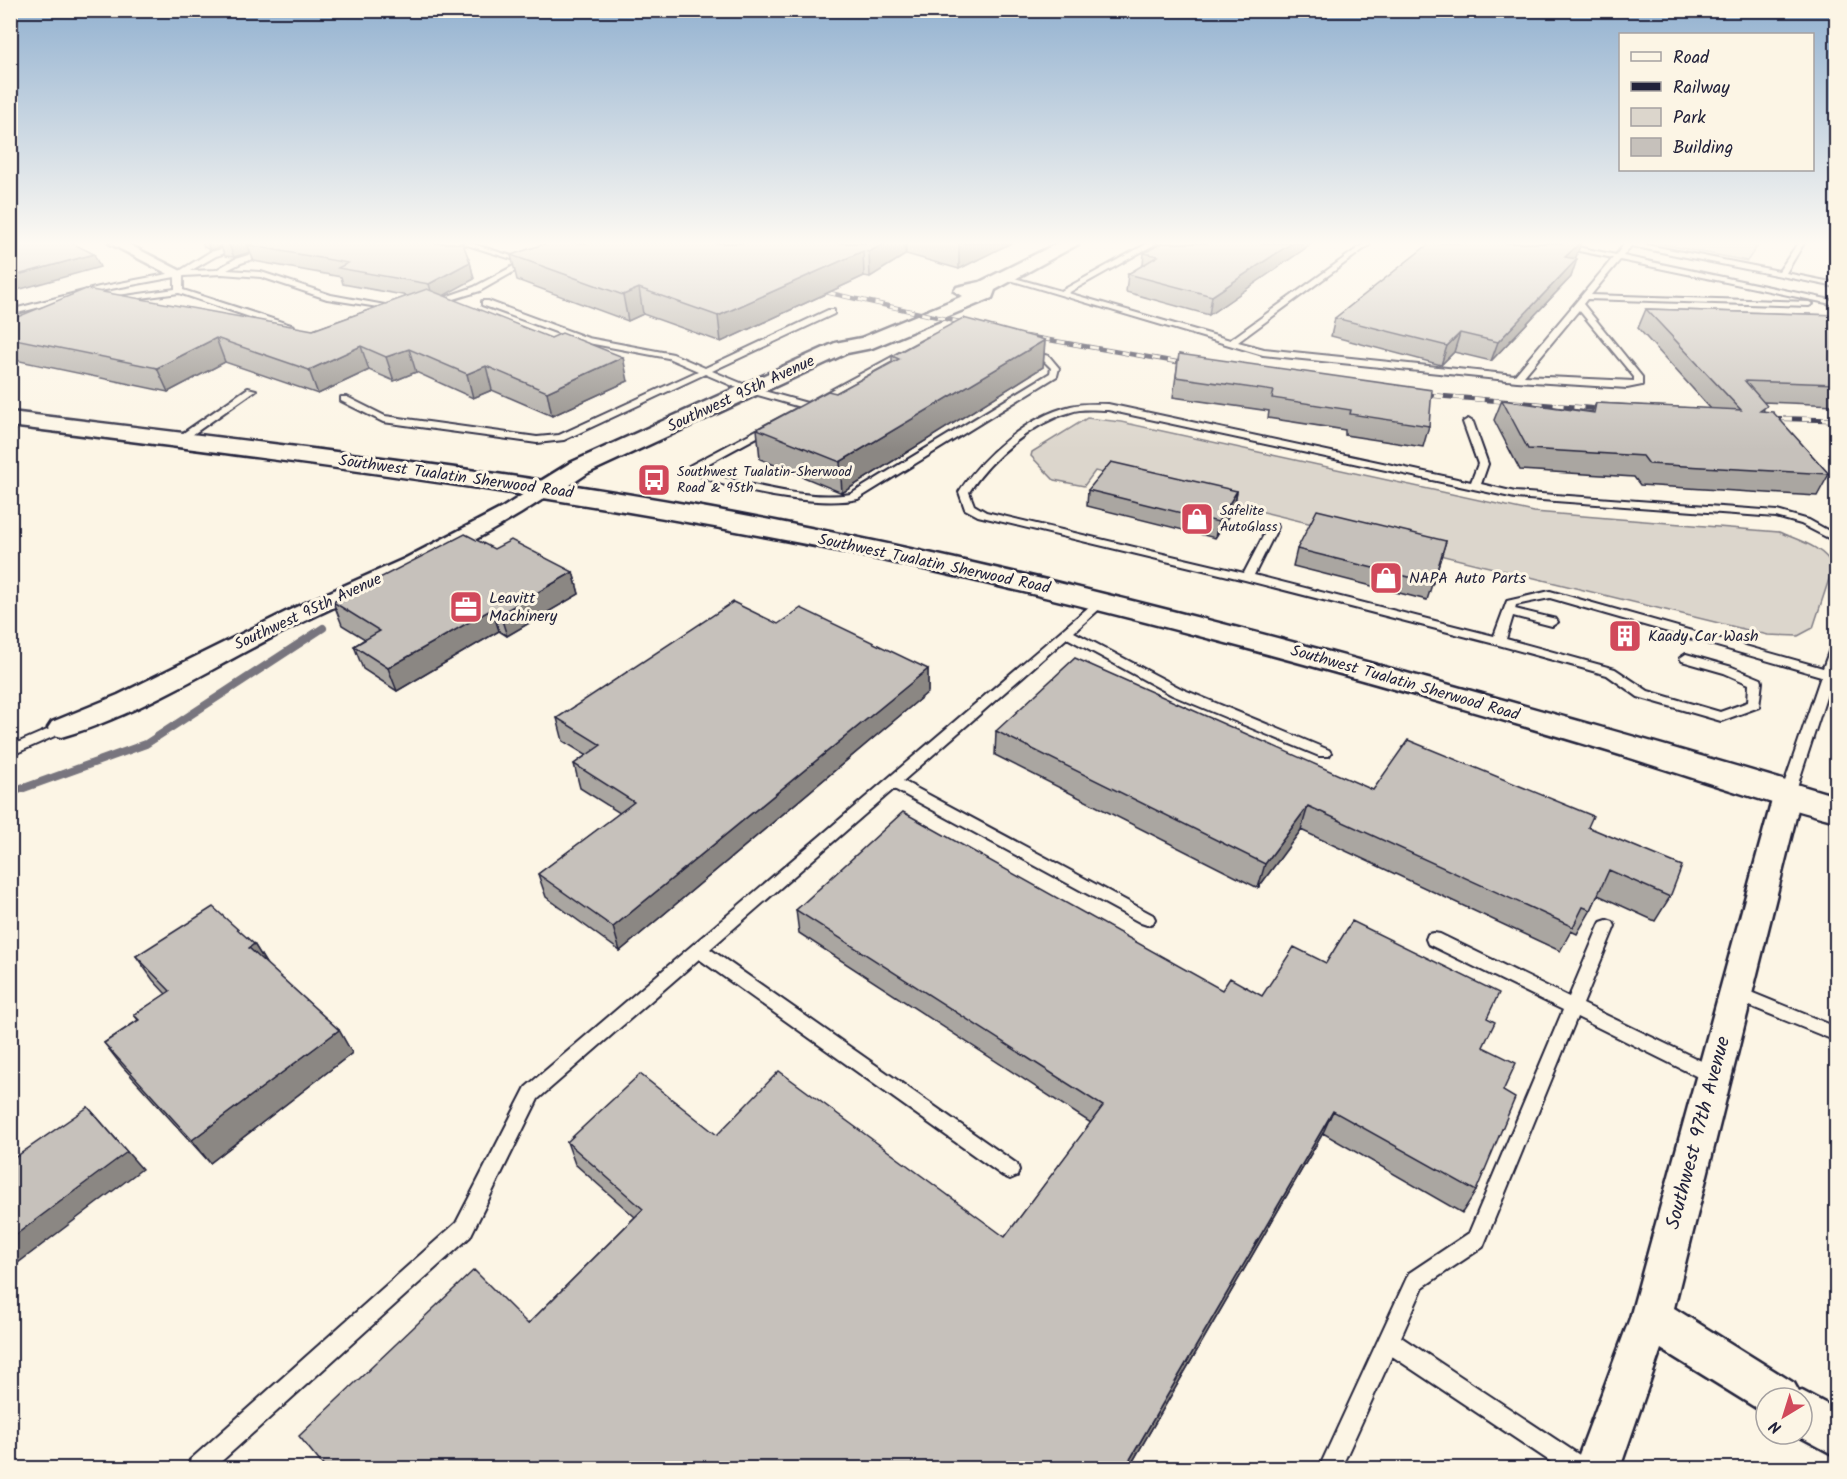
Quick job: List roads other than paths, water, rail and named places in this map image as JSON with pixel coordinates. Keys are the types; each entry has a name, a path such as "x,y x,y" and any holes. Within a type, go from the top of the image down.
{"main road":[{"name":"Southwest 95th Avenue","path":"545,489 579,468 842,347 865,344 945,312"},
{"name":"Southwest Tualatin Sherwood Road","path":"10,419 545,489 824,539 1101,602 1378,674 1652,752 1836,809"}],"street":[{"name":"Southwest 95th Avenue","path":"60,728 127,701 302,613 412,564 510,513 545,489"},
{"name":"Southwest 97th Avenue","path":"1597,1468 1651,1318 1788,793"},
{"path":"1651,1318 1760,1386"},
{"path":"1814,1420 1836,1434"}],"lane":[{"path":"242,312 296,330"},
{"path":"509,312 586,340 670,356 750,390 808,406 936,338 946,336 1046,358 1054,368 1054,374 854,497 830,500 809,498 707,477 693,468 808,406"},
{"path":"344,399 383,419 537,440 561,438 831,312"},
{"path":"1124,312 1263,352 1517,378 1627,385 1639,383 1638,377 1585,312"},
{"path":"1231,343 1274,312"},
{"path":"1517,378 1573,312"},
{"path":"179,440 251,390"},
{"path":"1686,658 1756,682 1754,704 1721,717 1643,694 1611,672 1246,577 982,514 969,507 964,492 970,481 988,462 1037,425 1067,410 1094,407 1122,410 1515,495 1777,514 1805,522 1836,539"},
{"path":"1468,422 1483,464 1475,486"},
{"path":"1246,577 1273,527"},
{"path":"1498,641 1511,603 1550,594 1832,675"},
{"path":"198,1468 463,1230 532,1093 1101,602"},
{"path":"1509,611 1552,622"},
{"path":"1066,632 1177,692 1324,753"},
{"path":"1717,667 1719,643"},
{"path":"1788,793 1832,675 1836,649"},
{"path":"10,752 60,728"},
{"path":"892,782 1147,919"},
{"path":"1330,1468 1416,1280 1476,1240 1607,926"},
{"path":"1434,939 1714,1076"},
{"path":"698,950 1010,1170"},
{"path":"1736,993 1836,1034"},
{"path":"1388,1341 1579,1468"}],"waterway":[{"path":"10,793 146,744 323,628"}],"railway":[{"path":"915,312 973,325"},
{"path":"1026,336 1194,365"},
{"path":"1414,394 1612,410"},
{"path":"1762,418 1836,420"}],"place":[{"name":"Southwest Tualatin-Sherwood Road & 95th","path":"654,480"},
{"name":"Safelite AutoGlass","path":"1197,519"},
{"name":"NAPA Auto Parts","path":"1386,578"},
{"name":"Leavitt Machinery","path":"466,607"},
{"name":"Kaady Car Wash","path":"1625,636"}]}
